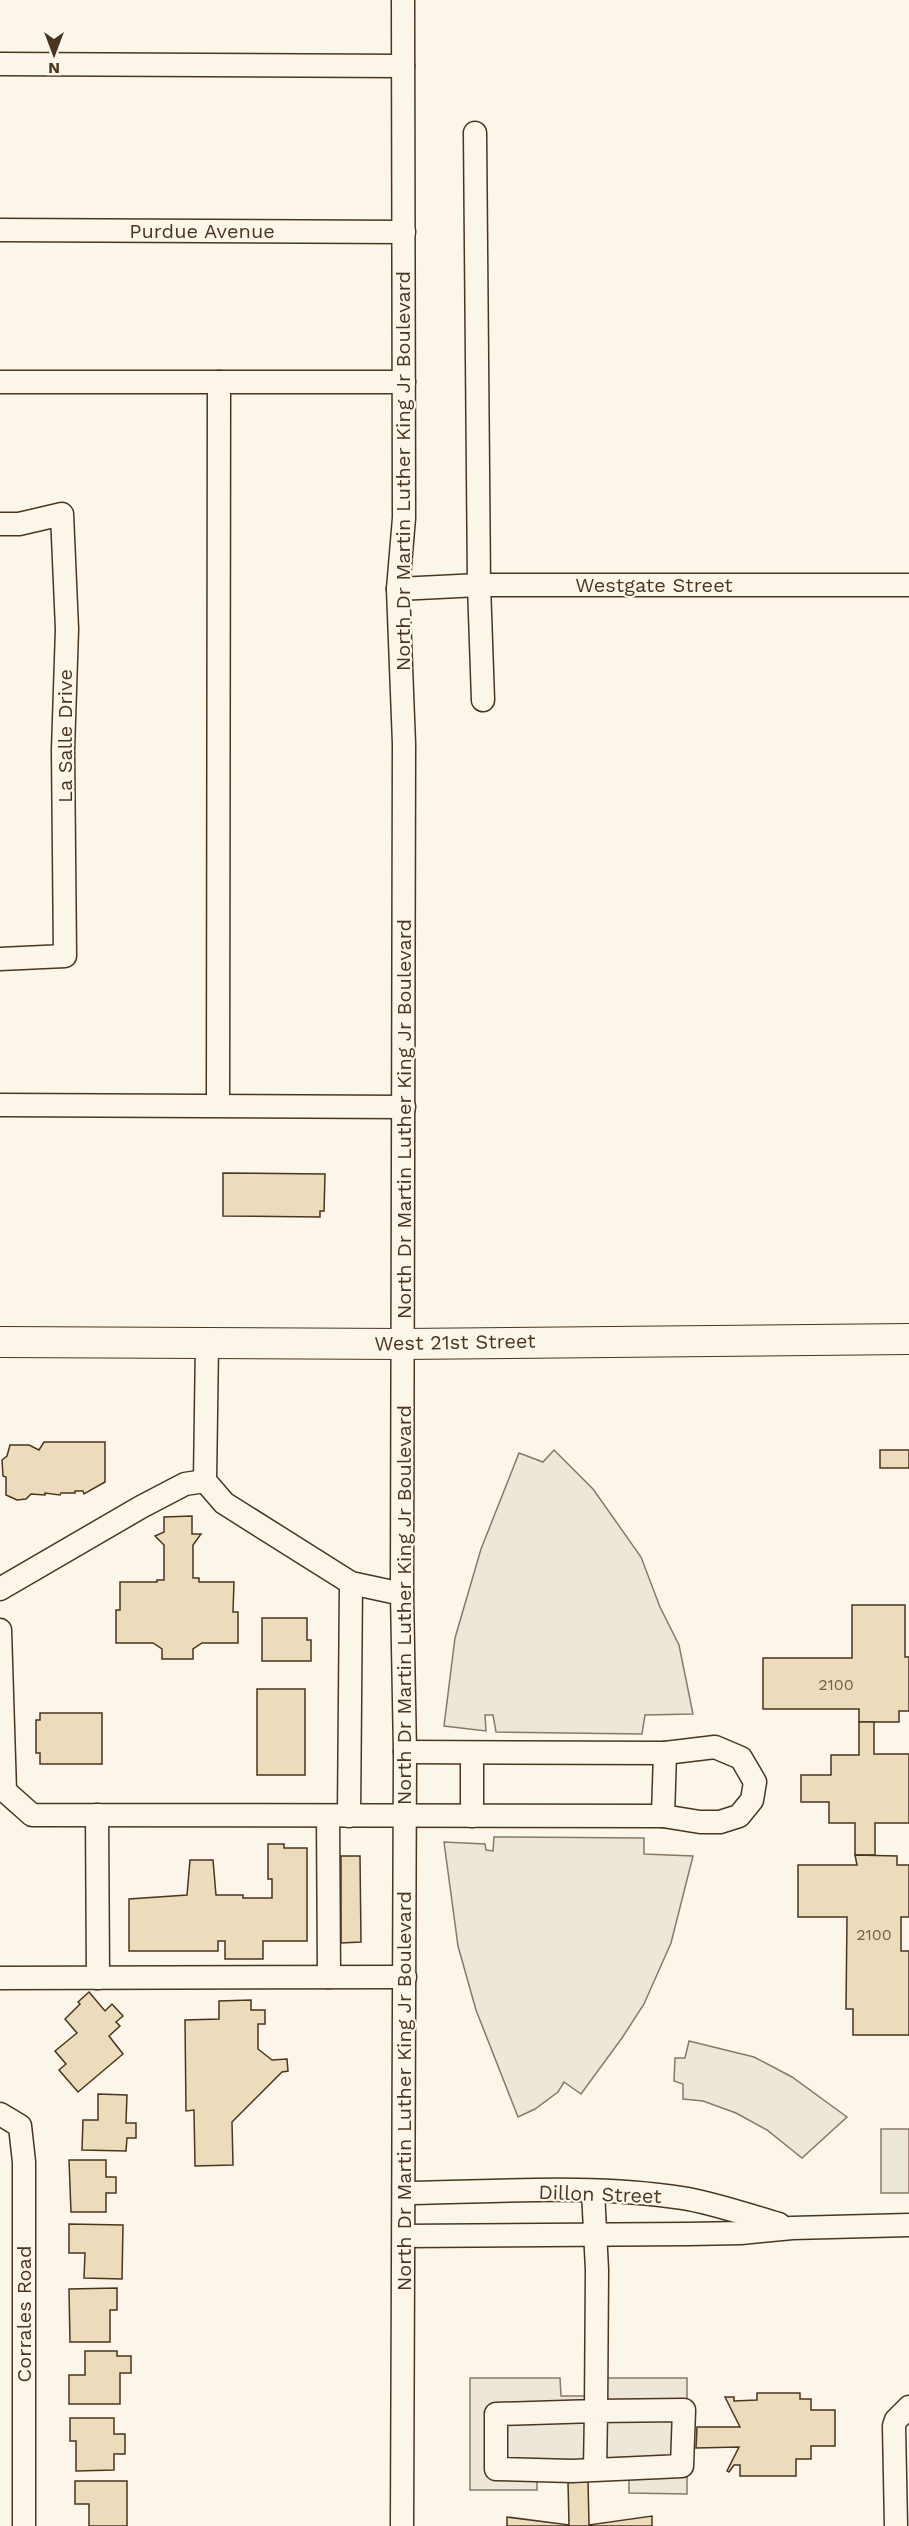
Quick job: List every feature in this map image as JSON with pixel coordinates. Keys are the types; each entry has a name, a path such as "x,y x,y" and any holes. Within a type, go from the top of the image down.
{"main road":[{"name":"West 21st Street","path":"0,1342 403,1344 909,1339"}],"street":[{"name":"North Dr Martin Luther King Jr Boulevard","path":"402,2526 405,1977 402,1594 404,744 398,589 404,518 404,0"},
{"path":"0,64 404,66"},
{"path":"474,133 479,585 483,700"},
{"name":"Purdue Avenue","path":"0,230 404,232"},
{"path":"0,382 404,382"},
{"path":"218,1106 219,382"},
{"name":"La Salle Drive","path":"0,524 19,525 62,514 67,629 63,750 65,956 0,959"},
{"name":"Westgate Street","path":"398,589 479,585 909,585"},
{"path":"0,1105 404,1107"},
{"path":"207,1343 205,1481 224,1503 351,1583 402,1594"},
{"path":"0,1589 185,1484 205,1481"},
{"path":"329,1977 351,1583"},
{"path":"0,1630 5,1791 32,1815 663,1816 700,1822 720,1822 739,1816 752,1800 755,1782 741,1758 715,1747 665,1753 405,1752"},
{"path":"663,1816 665,1753"},
{"path":"472,1754 472,1816"},
{"path":"97,1815 98,1978"},
{"path":"0,1978 405,1977"},
{"name":"Corrales Road","path":"0,2114 20,2126 24,2162 24,2526"},
{"path":"593,2191 596,2235 595,2470"},
{"name":"Dillon Street","path":"404,2193 593,2191 683,2198 792,2228"},
{"name":"Dillon Street","path":"404,2236 741,2233 792,2228 909,2225"},
{"path":"596,2410 684,2410 682,2466 595,2470 496,2469 496,2414 596,2410"},
{"path":"896,2526 894,2426 906,2416"}],"shaded area":[{"path":"554,1450 593,1489 641,1557 660,1607 679,1645 693,1714 645,1715 642,1734 496,1732 493,1715 485,1715 486,1731 444,1726 455,1638 481,1549 519,1453 543,1462"},
{"path":"494,1837 644,1838 644,1854 693,1856 671,1943 644,2004 622,2038 581,2094 564,2082 558,2092 535,2109 518,2117 476,2010 458,1946 444,1842 485,1844 486,1850 493,1851"},
{"path":"689,2041 754,2057 792,2077 847,2117 802,2158 767,2130 736,2113 703,2101 683,2099 683,2084 674,2081 675,2058 685,2058"},
{"path":"881,2129 909,2129 909,2193 881,2193"},
{"path":"470,2378 560,2378 561,2396 602,2396 602,2378 687,2378 687,2494 629,2493 629,2474 537,2474 537,2490 470,2490"}],"building":[{"path":"223,1173 325,1174 324,1211 320,1211 320,1217 223,1216"},
{"path":"44,1442 105,1442 105,1482 84,1494 83,1491 75,1491 75,1493 61,1493 60,1495 31,1494 26,1499 17,1500 6,1495 6,1477 3,1476 2,1460 7,1456 10,1445 29,1445 39,1450"},
{"path":"880,1450 909,1450 909,1468 880,1468"},
{"path":"192,1516 192,1534 201,1534 193,1545 193,1578 199,1578 199,1582 234,1582 233,1612 238,1612 238,1643 202,1643 193,1649 193,1659 162,1659 162,1649 153,1643 116,1643 116,1610 120,1610 120,1582 164,1580 164,1545 155,1536 164,1532 164,1517"},
{"path":"852,1605 905,1605 905,1657 909,1657 909,1711 899,1711 899,1722 859,1722 859,1709 763,1709 763,1658 852,1658"},
{"path":"262,1618 307,1618 307,1640 311,1640 311,1661 262,1661"},
{"path":"257,1689 305,1689 305,1775 257,1775"},
{"path":"40,1713 102,1713 102,1764 40,1764 40,1753 36,1753 36,1720 40,1720"},
{"path":"859,1722 874,1722 874,1754 909,1754 909,1823 875,1823 875,1855 855,1855 855,1823 829,1823 829,1802 801,1802 801,1775 831,1775 831,1755 859,1755"},
{"path":"268,1844 284,1844 284,1848 307,1848 307,1941 263,1941 263,1959 225,1959 225,1941 218,1941 218,1951 129,1951 129,1899 187,1895 190,1860 213,1860 216,1895 272,1898 272,1879 268,1879"},
{"path":"855,1855 897,1856 897,1865 909,1865 909,1917 901,1917 901,1951 909,1951 909,2035 853,2035 853,2009 846,2009 847,1917 798,1917 798,1865 857,1865"},
{"path":"341,1856 360,1856 361,1942 341,1943"},
{"path":"89,1992 105,2011 112,2004 123,2016 116,2022 120,2026 109,2036 123,2054 78,2092 59,2070 66,2064 55,2051 77,2033 65,2019"},
{"path":"251,2000 251,2010 265,2010 265,2024 258,2024 258,2049 272,2060 287,2059 288,2071 282,2072 232,2122 233,2165 195,2166 194,2110 186,2111 185,2020 219,2019 219,2001"},
{"path":"98,2094 127,2095 126,2123 136,2123 136,2138 127,2138 126,2151 82,2150 83,2120 98,2120"},
{"path":"69,2160 106,2160 106,2177 116,2177 116,2193 106,2193 106,2212 71,2212"},
{"path":"69,2224 123,2225 122,2279 84,2278 85,2253 69,2253"},
{"path":"117,2288 117,2310 110,2310 110,2342 70,2342 69,2289"},
{"path":"85,2351 117,2351 117,2356 131,2356 131,2373 120,2373 120,2404 69,2404 69,2375 85,2375"},
{"path":"757,2393 800,2393 800,2399 811,2399 811,2410 835,2410 835,2446 811,2446 811,2459 796,2459 796,2476 740,2476 740,2465 734,2465 729,2472 727,2471 739,2447 696,2448 697,2427 740,2427 725,2397 734,2397 734,2401 757,2400"},
{"path":"70,2418 114,2418 114,2434 125,2434 125,2454 114,2454 114,2470 76,2471 76,2441 70,2441"},
{"path":"75,2481 127,2481 127,2526 89,2526 89,2504 75,2504"},
{"path":"588,2481 589,2525 652,2516 652,2526 507,2526 507,2517 569,2525 568,2482"}]}
